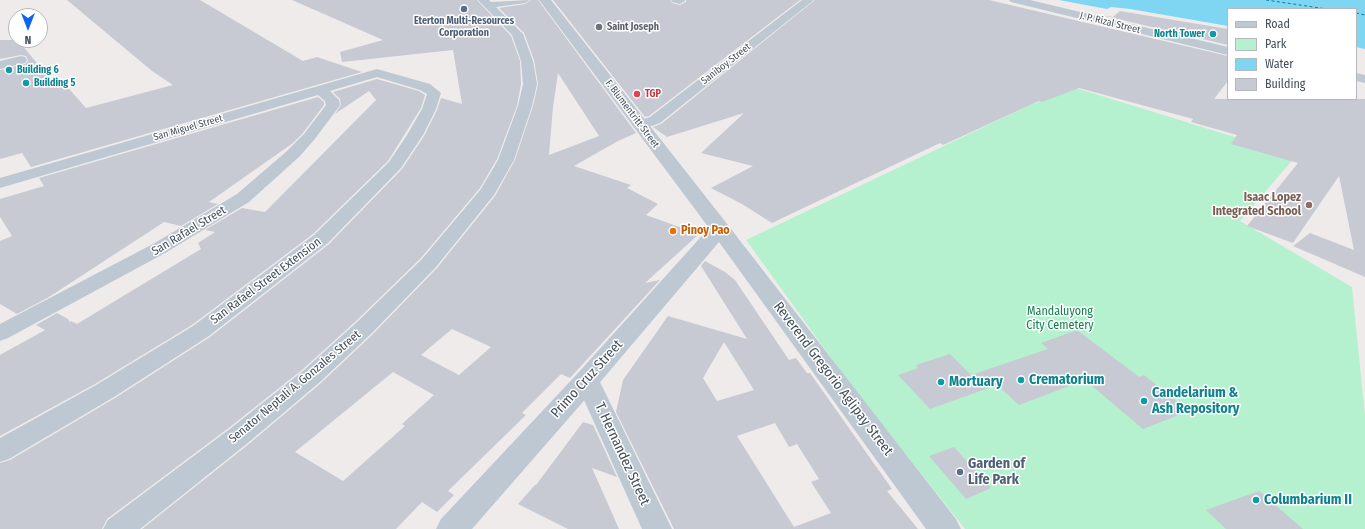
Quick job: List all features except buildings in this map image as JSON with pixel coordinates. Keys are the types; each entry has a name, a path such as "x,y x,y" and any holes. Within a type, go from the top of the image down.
{"street":[{"path":"486,3 525,0"},
{"name":"F. Blumentritt Street","path":"545,0 720,228"},
{"name":"Saniboy Street","path":"640,125 655,120 809,0"},
{"name":"J. P. Rizal Street","path":"1015,0 1227,51"},
{"name":"Senator Neptali A. Gonzales Street","path":"118,529 240,435 364,328 429,264 488,191 506,160 525,106 530,84 527,61 517,34 486,3"},
{"path":"0,55 17,56 0,65"},
{"name":"San Miguel Street","path":"0,183 377,73"},
{"name":"San Rafael Street Extension","path":"0,451 105,391 201,330 321,239 359,203 395,165 415,135 429,109 434,93 425,87 377,73"},
{"name":"San Rafael Street","path":"0,333 160,248 243,198 275,171 309,137 334,105 332,100 320,89"},
{"name":"Primo Cruz Street","path":"452,529 587,380 720,228"},
{"name":"Reverend Gregorio Aglipay Street","path":"720,228 945,529"},
{"name":"T. Hernandez Street","path":"587,380 657,529"}],"green space":[{"name":"Mandaluyong City Cemetery","path":"1076,88 1296,156 1240,221 1352,287 1365,416 1365,529 965,529 850,384 746,240 1028,106"}],"water":[{"path":"1059,0 1365,0 1365,49 1357,47 1357,8 1227,8 1227,26 1130,9 1111,7 1107,9"}],"ferry route":[{"path":"1266,0 1320,8"},
{"path":"1357,13 1365,15"}],"place":[{"name":"Eterton Multi-Resources Corporation","path":"464,9"},
{"name":"Saint Joseph","path":"599,27"},
{"name":"North Tower","path":"1213,34"},
{"name":"Building 6","path":"9,70"},
{"name":"Building 5","path":"26,83"},
{"name":"TGP","path":"637,94"},
{"name":"Isaac Lopez Integrated School","path":"1309,205"},
{"name":"Pinoy Pao","path":"673,231"},
{"name":"Crematorium","path":"1021,380"},
{"name":"Mortuary","path":"941,382"},
{"name":"Candelarium & Ash Repository","path":"1144,401"},
{"name":"Garden of Life Park","path":"960,472"},
{"name":"Columbarium II","path":"1256,500"}]}
